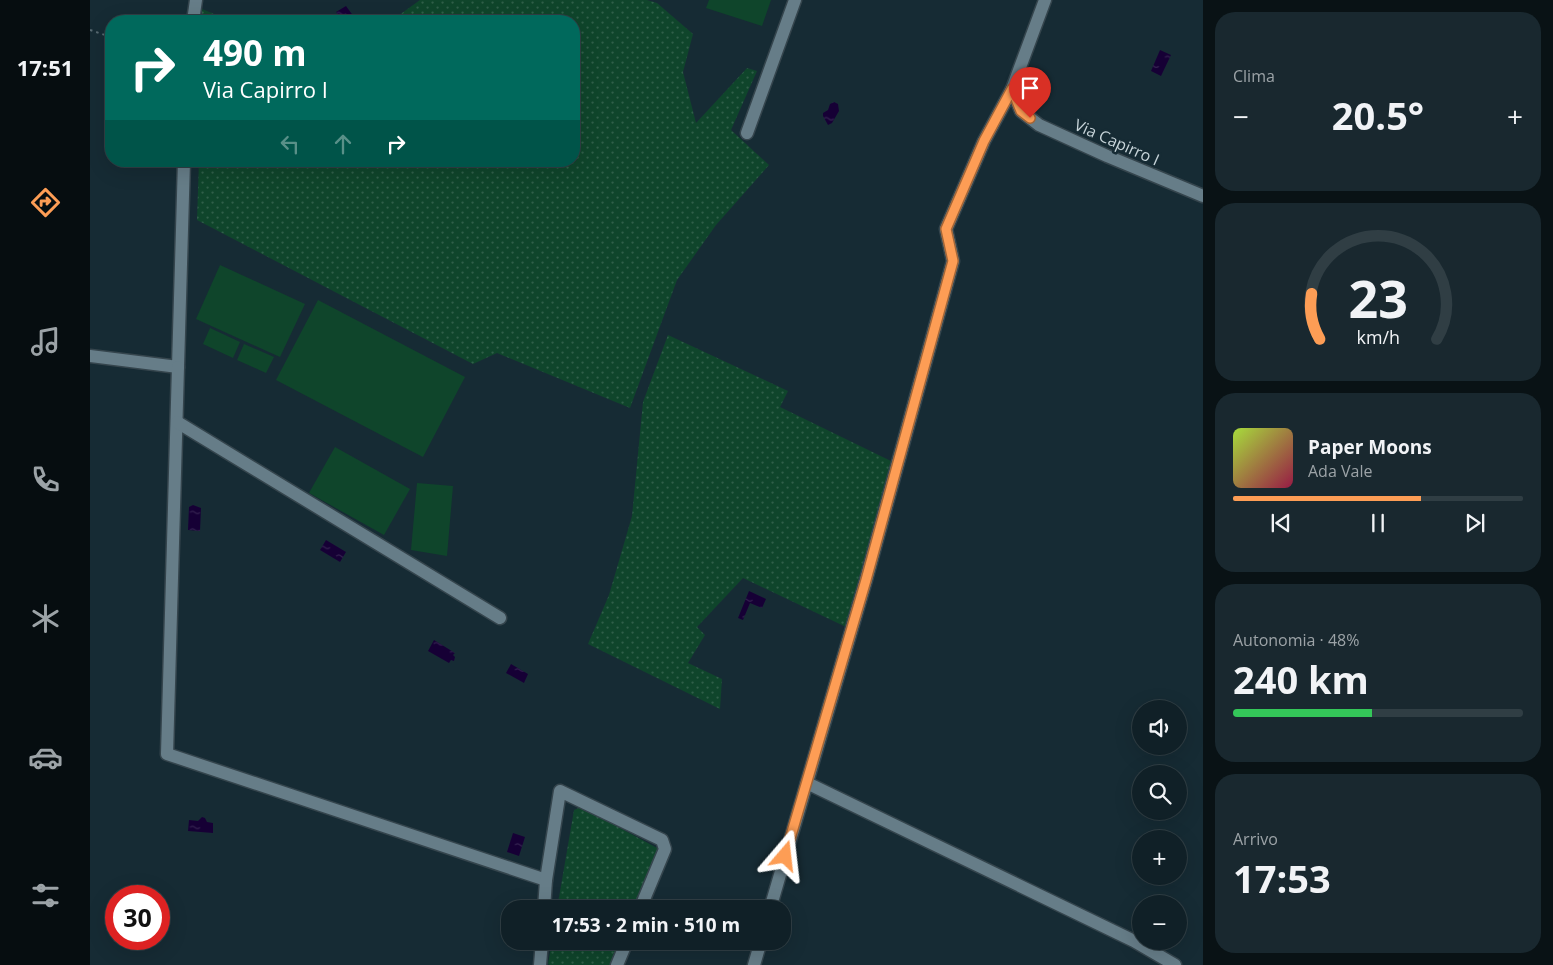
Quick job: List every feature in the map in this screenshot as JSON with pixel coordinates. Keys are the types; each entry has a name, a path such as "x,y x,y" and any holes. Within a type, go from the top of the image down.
{"street":[{"path":"194,15 196,0"},
{"path":"747,133 795,0"},
{"path":"773,900 866,580 953,261 946,229 984,141 1012,89 1045,0"},
{"name":"Via Capirro I","path":"1012,89 1021,111 1039,125 1203,196"},
{"path":"184,167 167,754 546,880"},
{"path":"90,356 178,367"},
{"path":"177,422 500,618"},
{"path":"807,783 1134,941 1175,965"},
{"path":"545,900 560,791 662,840 665,849 644,900"},
{"path":"540,965 541,950"},
{"path":"616,965 622,950"},
{"path":"754,965 758,950"}],"path":[{"path":"90,30 105,35"}],"green space":[{"path":"420,0 647,0 657,3 693,34 683,72 696,123 747,68 757,71 731,130 769,165 716,225 677,280 630,408 497,353 473,364 197,220 199,167 580,167 580,15 399,15"},
{"path":"709,0 771,0 762,26 706,8"},
{"path":"202,9 216,15 202,15"},
{"path":"220,265 305,304 280,357 196,319"},
{"path":"318,300 465,377 423,457 276,380"},
{"path":"210,328 240,342 233,358 203,344"},
{"path":"668,335 788,391 780,407 893,462 846,627 743,578 697,627 705,635 688,663 722,679 720,709 588,644 609,595 632,516 643,402"},
{"path":"244,344 274,357 266,373 237,360"},
{"path":"335,447 410,489 384,535 309,493"},
{"path":"417,483 453,486 447,556 411,550"},
{"path":"581,807 659,849 638,900 559,900 574,810"},
{"path":"550,950 617,950 611,965 548,964"}],"water":[{"path":"346,6 353,15 338,15 336,12"},
{"path":"1160,50 1171,55 1161,76 1151,71"},
{"path":"834,102 838,104 839,111 832,123 828,125 823,113"},
{"path":"193,505 201,508 200,531 188,530 189,507"},
{"path":"326,540 346,552 340,562 320,550"},
{"path":"749,591 766,599 762,608 750,603 743,620 738,618"},
{"path":"434,640 455,653 453,655 455,657 454,661 451,660 449,663 428,651"},
{"path":"511,664 528,674 524,683 506,673"},
{"path":"202,817 207,822 213,823 213,833 188,831 189,820 198,821"},
{"path":"513,833 525,837 519,856 507,852"}],"route":[{"path":"785,856 866,580 953,261 946,229 984,141 1012,89 1021,111 1030,118"}]}
